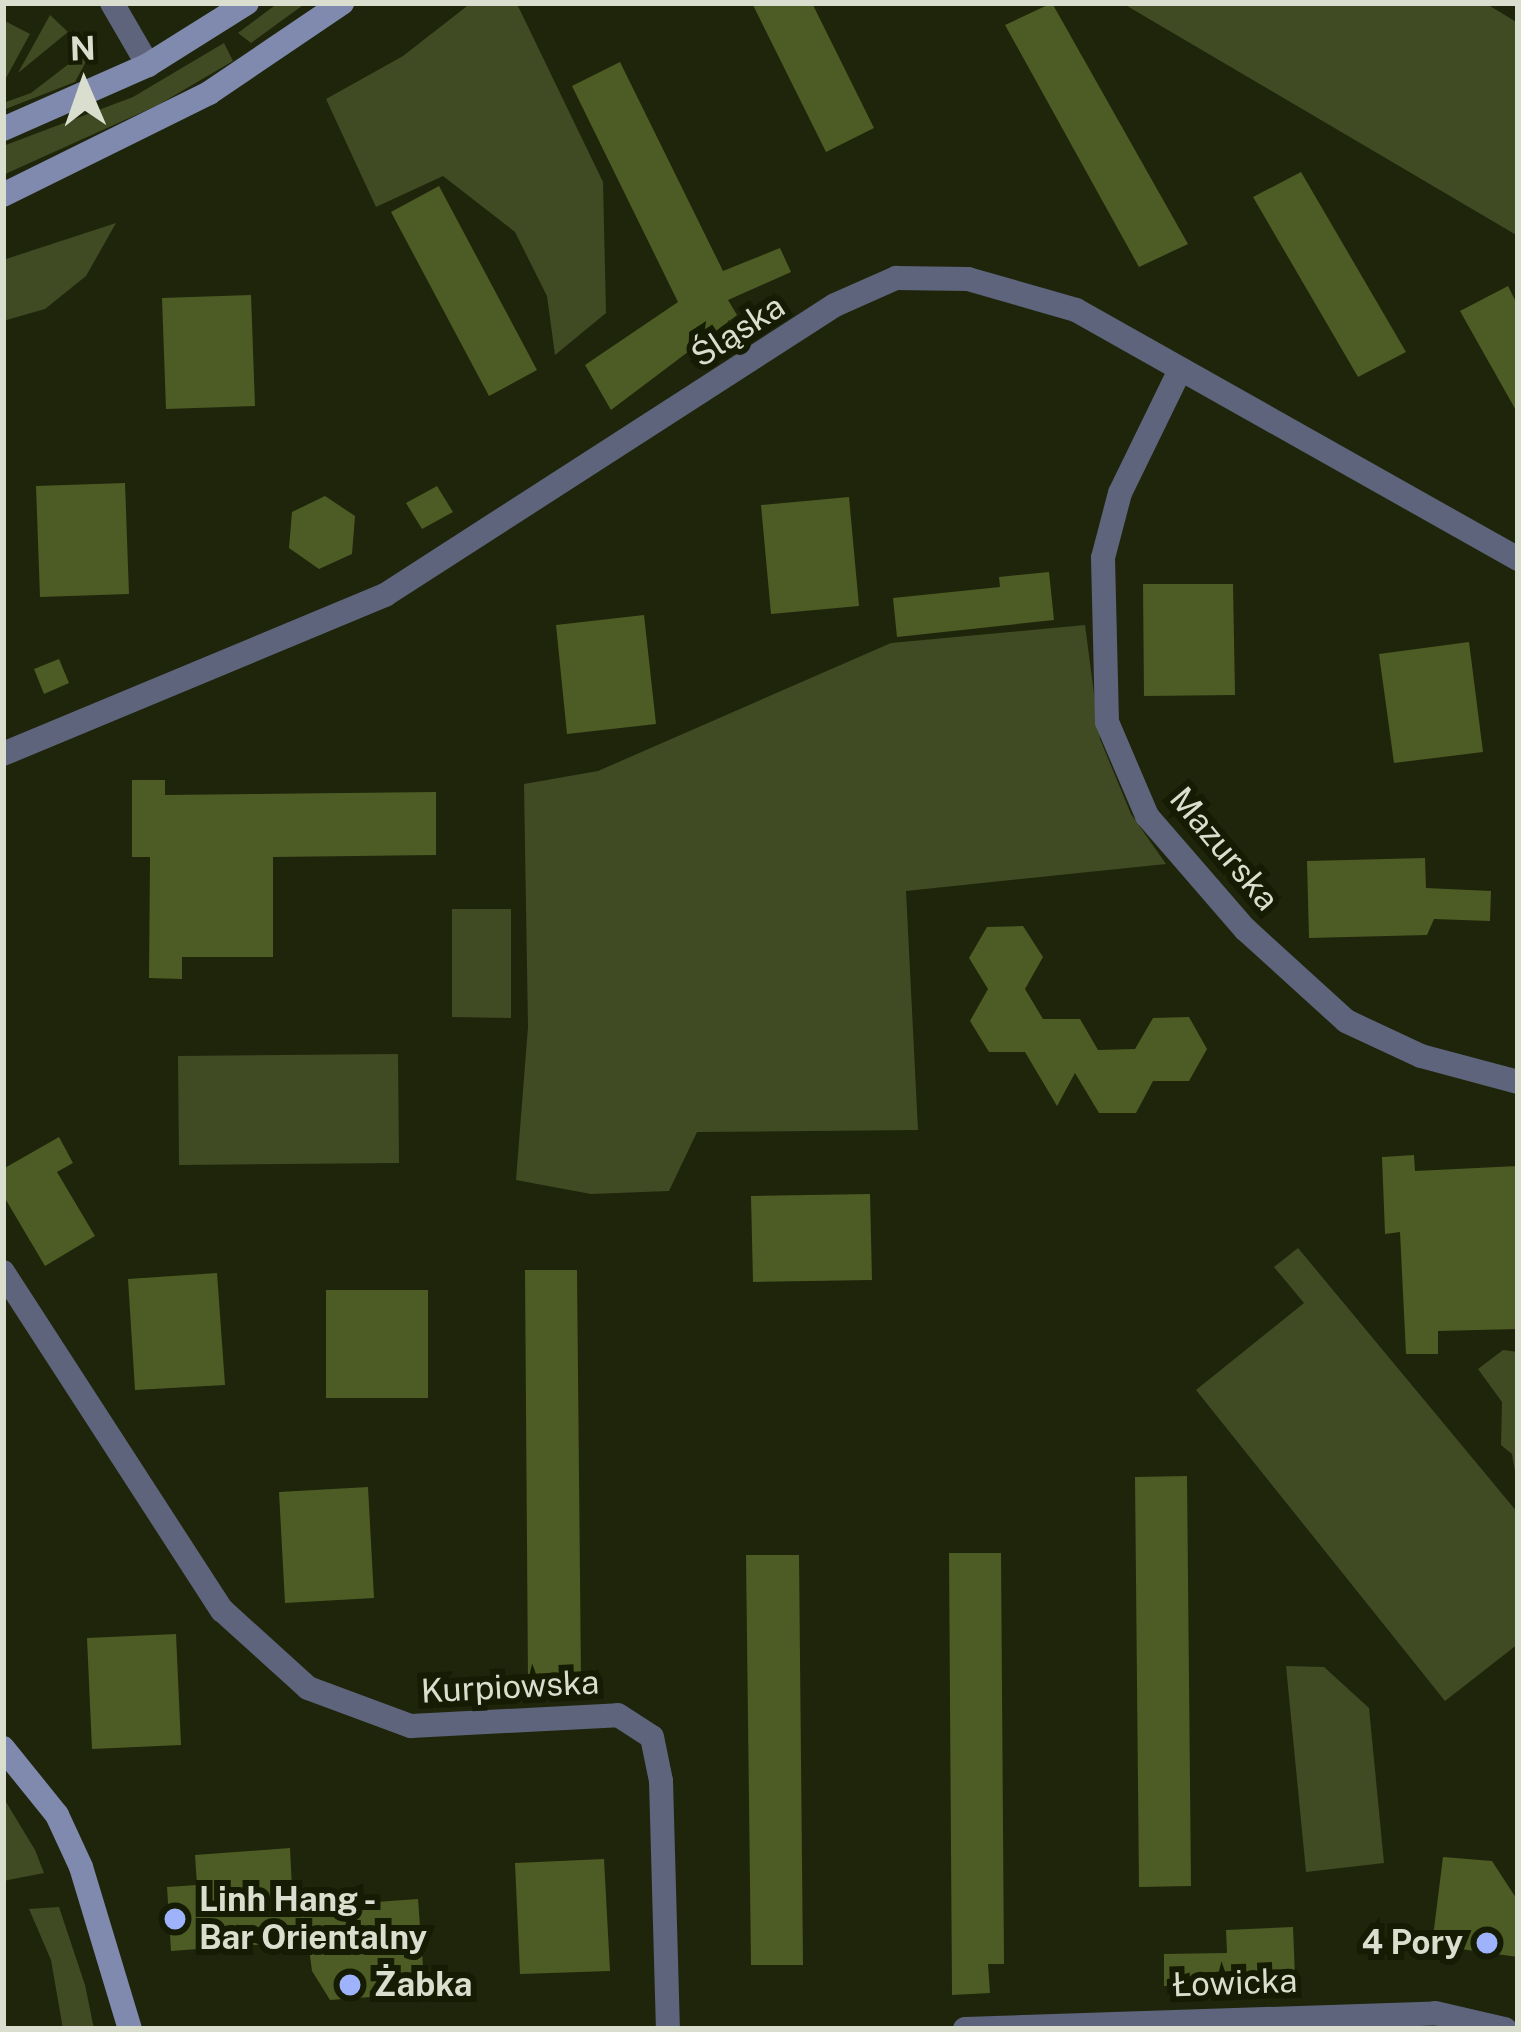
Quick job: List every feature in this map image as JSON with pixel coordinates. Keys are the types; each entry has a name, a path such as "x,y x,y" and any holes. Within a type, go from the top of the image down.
{"main road":[{"path":"3,129 148,64 247,3"},
{"path":"3,195 176,112 342,3"},
{"path":"3,1748 57,1815 81,1868 130,2029"}],"street":[{"path":"112,3 148,64"},
{"name":"Śląska","path":"3,754 385,596 835,305 896,278 968,279 1029,292 1076,310 1178,374 1518,560"},
{"name":"Mazurska","path":"1178,374 1120,493 1102,558 1107,722 1147,816 1245,929 1346,1021 1420,1056 1518,1082"},
{"name":"Kurpiowska","path":"3,1272 223,1610 308,1688 411,1726 618,1714 652,1737 661,1780 668,2029"},
{"name":"Łowicka","path":"964,2029 1436,2013 1505,2029"}],"green space":[{"path":"278,3 306,3 251,43 238,33"},
{"path":"471,3 517,4 603,182 606,313 555,355 547,296 515,232 443,176 376,207 326,99 403,56"},
{"path":"1122,3 1485,3 1518,23 1518,236"},
{"path":"50,15 68,32 18,73"},
{"path":"3,20 30,34 6,78 3,77"},
{"path":"96,43 75,82 3,110 3,103 31,93"},
{"path":"224,43 233,61 158,105 3,175 3,146 133,97"},
{"path":"116,223 86,276 45,309 3,321 3,260"},
{"path":"1085,625 1100,739 1131,814 1166,864 906,891 918,1130 697,1132 669,1191 591,1194 516,1180 528,1027 524,784 598,771 891,643"},
{"path":"452,909 511,909 511,1018 452,1017"},
{"path":"398,1054 399,1163 179,1165 178,1056"},
{"path":"1298,1248 1518,1513 1518,1644 1445,1701 1196,1390 1304,1303 1274,1267"},
{"path":"1503,1350 1518,1352 1518,1489 1512,1454 1501,1445 1502,1402 1478,1369"},
{"path":"1286,1666 1324,1667 1369,1708 1384,1863 1306,1872"},
{"path":"3,1797 35,1850 44,1873 3,1881"},
{"path":"59,1907 94,2029 63,2029 51,1960 29,1909"}],"building":[{"path":"752,3 812,3 874,128 826,152"},
{"path":"1052,3 1188,244 1139,267 1005,25"},
{"path":"620,62 723,271 780,248 791,272 728,300 737,315 611,410 585,365 678,302 572,86"},
{"path":"1301,172 1406,352 1358,377 1253,197"},
{"path":"439,186 537,370 489,396 391,212"},
{"path":"1508,286 1518,306 1518,414 1460,311"},
{"path":"251,295 255,406 166,409 162,298"},
{"path":"125,483 129,594 40,597 36,486"},
{"path":"437,486 453,512 422,529 406,503"},
{"path":"325,496 355,516 352,554 319,569 289,548 292,512"},
{"path":"849,497 859,606 771,614 761,505"},
{"path":"1049,572 1054,620 897,637 893,598 1000,587 999,577"},
{"path":"1143,584 1233,584 1235,695 1144,696"},
{"path":"644,615 656,724 567,734 556,625"},
{"path":"1469,642 1483,752 1394,763 1379,654"},
{"path":"59,659 69,683 44,694 34,669"},
{"path":"132,780 165,780 165,795 436,792 436,855 273,857 273,957 182,957 182,979 149,978 150,857 132,857"},
{"path":"1425,858 1426,888 1491,891 1490,921 1434,919 1427,935 1309,938 1307,861"},
{"path":"1023,926 1043,957 1025,989 1043,1019 1080,1019 1098,1050 1135,1049 1153,1018 1189,1017 1207,1049 1189,1081 1153,1081 1136,1113 1099,1113 1075,1073 1057,1106 1025,1052 989,1052 970,1021 988,989 969,958 987,927"},
{"path":"59,1137 73,1163 57,1172 95,1236 45,1266 3,1195 3,1169"},
{"path":"1414,1155 1415,1171 1518,1166 1518,1329 1438,1331 1438,1354 1406,1354 1400,1232 1385,1234 1382,1157"},
{"path":"870,1194 872,1280 753,1282 751,1196"},
{"path":"525,1270 577,1270 581,1680 528,1681"},
{"path":"217,1273 225,1385 135,1390 128,1279"},
{"path":"326,1290 428,1290 428,1398 326,1398"},
{"path":"1187,1476 1191,1886 1139,1887 1135,1477"},
{"path":"368,1487 374,1598 285,1603 279,1492"},
{"path":"949,1553 1001,1553 1004,1964 988,1964 990,1993 952,1995"},
{"path":"746,1555 799,1555 803,1965 751,1965"},
{"path":"176,1634 181,1745 92,1749 87,1638"},
{"path":"290,1848 293,1908 418,1899 425,1993 330,2000 312,1971 308,1941 171,1951 167,1887 197,1885 195,1855"},
{"path":"1443,1857 1492,1861 1518,1901 1518,1957 1432,1945"},
{"path":"604,1859 610,1971 520,1974 515,1863"},
{"path":"1293,1927 1295,1977 1164,1986 1164,1954 1227,1953 1226,1930"}],"place":[{"name":"Linh Hang - Bar Orientalny","path":"175,1919"},
{"name":"4 Pory","path":"1487,1943"},
{"name":"Żabka","path":"350,1985"}]}
